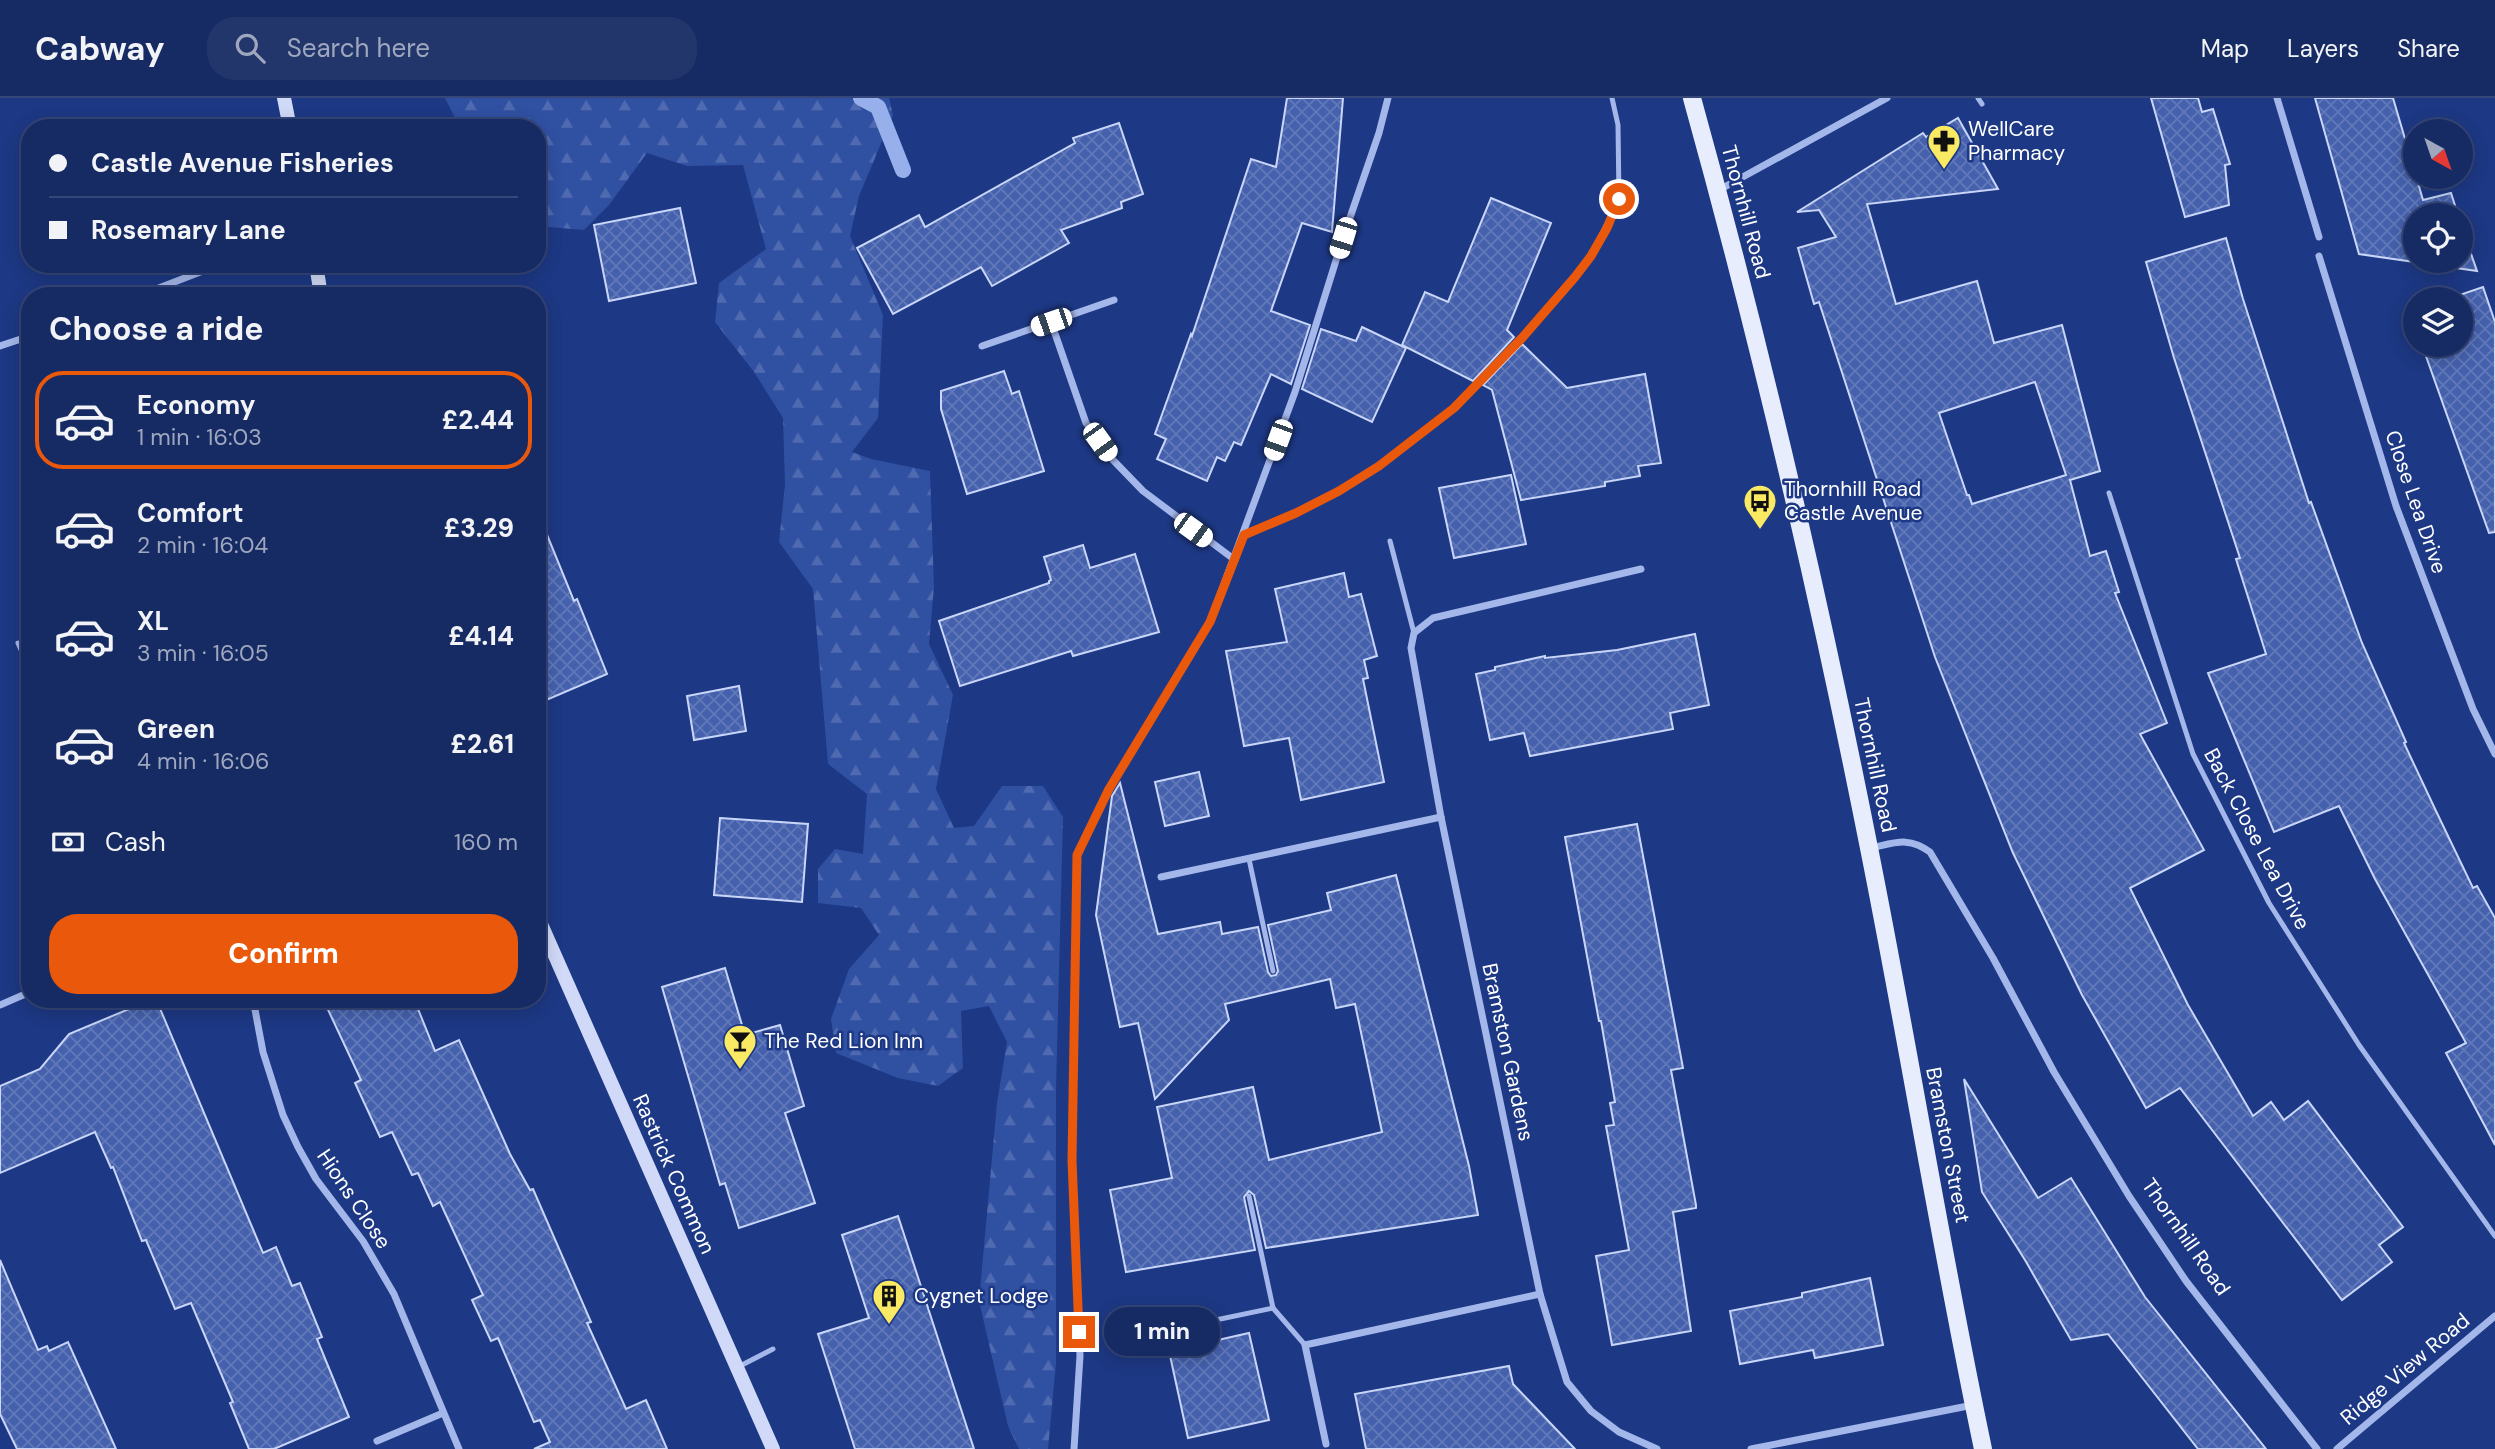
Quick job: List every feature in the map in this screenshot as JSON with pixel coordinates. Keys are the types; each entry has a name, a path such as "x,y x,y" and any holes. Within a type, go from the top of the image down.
{"main road":[{"name":"Thornhill Road","path":"1692,98 1792,483 1869,849"},
{"name":"Bramston Street","path":"1869,849 1983,1449"}],"street":[{"path":"284,98 288,119"},
{"path":"1074,1449 1080,1356 1072,1160 1077,855 1109,789 1210,622 1295,393 1388,98"},
{"path":"1718,191 1887,98"},
{"path":"2277,98 2319,237"},
{"name":"Close Lea Drive","path":"2319,256 2396,506 2473,709 2495,754"},
{"path":"161,287 198,273"},
{"path":"982,346 1114,300"},
{"path":"1051,322 1086,423 1113,460 1143,491 1235,560"},
{"path":"0,346 21,339"},
{"path":"1414,633 1433,618 1641,569"},
{"name":"Bramston Gardens","path":"1414,633 1410,648 1441,817 1540,1294 1567,1382 1591,1411 1619,1432 1657,1449"},
{"path":"1161,877 1441,817"},
{"name":"Thornhill Road","path":"1869,849 1905,841 1917,843 1930,852 1993,958 2054,1072 2129,1196 2186,1281 2317,1449"},
{"name":"Rastrick Common","path":"546,935 773,1449"},
{"path":"0,1005 21,996"},
{"name":"Hions Close","path":"255,1008 262,1052 283,1115 316,1179 363,1241 394,1294 459,1449"},
{"path":"1325,1446 1305,1345 1540,1294"},
{"name":"Ridge View Road","path":"2337,1449 2495,1316"},
{"path":"1751,1449 1973,1405"},
{"path":"377,1441 443,1413"}],"lane":[{"path":"1244,535 1296,513 1379,466 1454,408 1558,298 1591,256 1619,199 1618,125 1612,98"},
{"path":"1978,98 1982,104"},
{"name":"Back Close Lea Drive","path":"2109,493 2193,754 2269,903 2359,1045 2495,1236"},
{"path":"1390,541 1414,633"},
{"path":"18,643 21,650"},
{"path":"1249,859 1273,971"},
{"path":"1250,1196 1273,1308 1305,1345"},
{"path":"1163,1331 1273,1308"},
{"path":"738,1367 773,1349"}],"green space":[{"path":"445,98 889,98 893,115 859,196 850,236 883,315 878,418 852,452 871,459 930,471 934,587 929,644 953,695 936,789 954,828 974,826 1002,786 1043,786 1063,817 1056,1088 1056,1363 1048,1449 1019,1449 1008,1426 979,1301 997,1103 1007,1042 989,1006 961,1011 963,1068 938,1086 898,1078 836,1053 831,1019 849,969 879,935 861,908 818,903 818,869 835,849 863,854 867,794 828,764 813,589 779,542 785,484 783,418 754,372 715,322 719,283 766,249 743,165 687,166 647,153 609,205 584,230 546,227 546,119 456,119"}],"building":[{"path":"1287,98 1343,98 1332,232 1302,223 1271,311 1310,325 1291,384 1271,374 1241,445 1234,442 1225,461 1217,457 1207,481 1157,459 1166,439 1155,434 1191,334 1192,336 1251,159 1276,167"},
{"path":"2151,98 2198,98 2202,112 2213,109 2230,164 2225,165 2229,205 2185,217"},
{"path":"2315,98 2393,98 2403,132 2403,189 2420,189 2423,200 2451,193 2454,203 2403,203 2403,260 2359,254"},
{"path":"1958,118 1998,189 1867,204 1896,304 1977,281 1994,343 2062,325 2100,471 2070,480 2090,556 2106,551 2119,592 2115,593 2167,723 2140,734 2204,850 2130,888 2188,1005 2253,1116 2271,1102 2284,1120 2308,1101 2403,1227 2379,1245 2392,1262 2342,1300 2180,1088 2146,1108 2082,995 2013,853 1935,657 1819,302 1814,304 1798,248 1836,237 1819,210 1797,212 1923,133 1926,137","holes":["2035,382 2066,475 1972,504 1939,413"]},
{"path":"1119,123 1143,194 1121,202 1122,208 1061,230 1069,243 992,286 981,267 893,314 857,248 919,215 925,227 1075,143 1073,138"},
{"path":"1491,198 1551,223 1507,330 1514,337 1473,381 1402,345 1425,292 1448,302"},
{"path":"680,208 696,283 609,301 594,225"},
{"path":"2226,238 2309,503 2311,502 2362,643 2406,742 2404,743 2473,888 2477,886 2495,918 2495,1145 2446,1053 2466,1043 2375,879 2339,806 2274,832 2208,673 2266,654 2236,559 2240,558 2174,358 2146,262"},
{"path":"2483,287 2495,322 2495,532 2489,533 2426,357 2473,357 2473,290"},
{"path":"1362,327 1406,348 1372,422 1302,389 1321,329 1356,341"},
{"path":"1522,344 1567,388 1645,374 1661,463 1638,466 1640,476 1605,482 1605,486 1521,500 1492,390 1483,385"},
{"path":"1004,371 1012,394 1019,391 1044,471 967,494 941,409 941,391"},
{"path":"1511,475 1526,544 1454,558 1439,488"},
{"path":"546,532 574,601 577,599 607,674 546,700"},
{"path":"1083,545 1090,568 1135,554 1159,632 1073,656 1071,651 960,686 939,621 1049,583 1051,580 1044,557"},
{"path":"1344,573 1349,597 1361,594 1377,656 1364,660 1368,678 1363,679 1384,782 1301,800 1289,738 1244,746 1226,651 1287,642 1275,589"},
{"path":"1695,634 1709,705 1670,713 1673,729 1530,756 1524,733 1490,740 1476,674 1545,656 1617,650"},
{"path":"739,686 746,731 694,740 687,696"},
{"path":"1199,772 1209,816 1165,826 1155,782"},
{"path":"1120,783 1158,934 1220,922 1222,934 1258,927 1271,976 1278,971 1268,925 1331,910 1327,893 1396,875 1469,1166 1478,1215 1266,1248 1254,1195 1249,1191 1244,1197 1255,1250 1126,1272 1110,1190 1172,1178 1157,1107 1253,1087 1269,1160 1382,1132 1355,1004 1336,1008 1330,979 1225,1004 1229,1020 1155,1099 1138,1023 1120,1027 1096,915 1112,796"},
{"path":"720,818 808,824 802,902 714,895"},
{"path":"1637,824 1683,1068 1671,1070 1696,1208 1673,1212 1691,1331 1612,1345 1596,1256 1629,1250 1606,1126 1614,1125 1610,1103 1615,1102 1565,837"},
{"name":"The Red Lion Inn","path":"725,968 745,1035 780,1025 804,1106 785,1113 815,1203 739,1228 725,1183 720,1185 662,987"},
{"path":"131,1008 160,1008 263,1253 276,1247 292,1286 300,1283 322,1337 317,1339 349,1417 274,1449 249,1449 230,1403 233,1402 191,1303 175,1309 95,1132 0,1173 0,1086 40,1069 69,1034"},
{"path":"327,1008 418,1008 435,1051 459,1040 510,1154 530,1190 533,1189 591,1322 587,1323 626,1409 646,1400 667,1449 534,1449 550,1442 540,1420 534,1422 498,1338 491,1341 472,1300 483,1295 440,1202 433,1206 418,1173 412,1175 392,1132 380,1137 355,1083 361,1080"},
{"path":"1964,1079 2038,1198 2071,1178 2145,1297 2266,1449 2198,1449 2108,1334 2071,1340 1982,1192"},
{"name":"Cygnet Lodge","path":"898,1216 974,1449 855,1449 818,1334 869,1318 842,1235"},
{"path":"0,1260 38,1350 47,1346 49,1351 68,1342 116,1449 17,1449 0,1414"},
{"path":"1870,1278 1883,1345 1815,1358 1813,1350 1740,1364 1730,1311 1802,1297 1802,1293"},
{"path":"1249,1333 1269,1420 1188,1438 1169,1351"},
{"path":"1509,1366 1513,1384 1575,1449 1366,1449 1355,1394"}],"waterway":[{"path":"861,98 878,107 903,170"}],"place":[{"name":"WellCare Pharmacy","path":"1944,171"},
{"name":"Thornhill Road Castle Avenue","path":"1760,531"},
{"name":"The Red Lion Inn","path":"740,1071"},
{"name":"Cygnet Lodge","path":"889,1326"}],"route":[{"path":"1079,1332 1072,1160 1077,855 1109,789 1210,622 1244,535 1339,491 1379,466 1454,408 1522,338 1575,277 1607,228 1619,199"}]}
